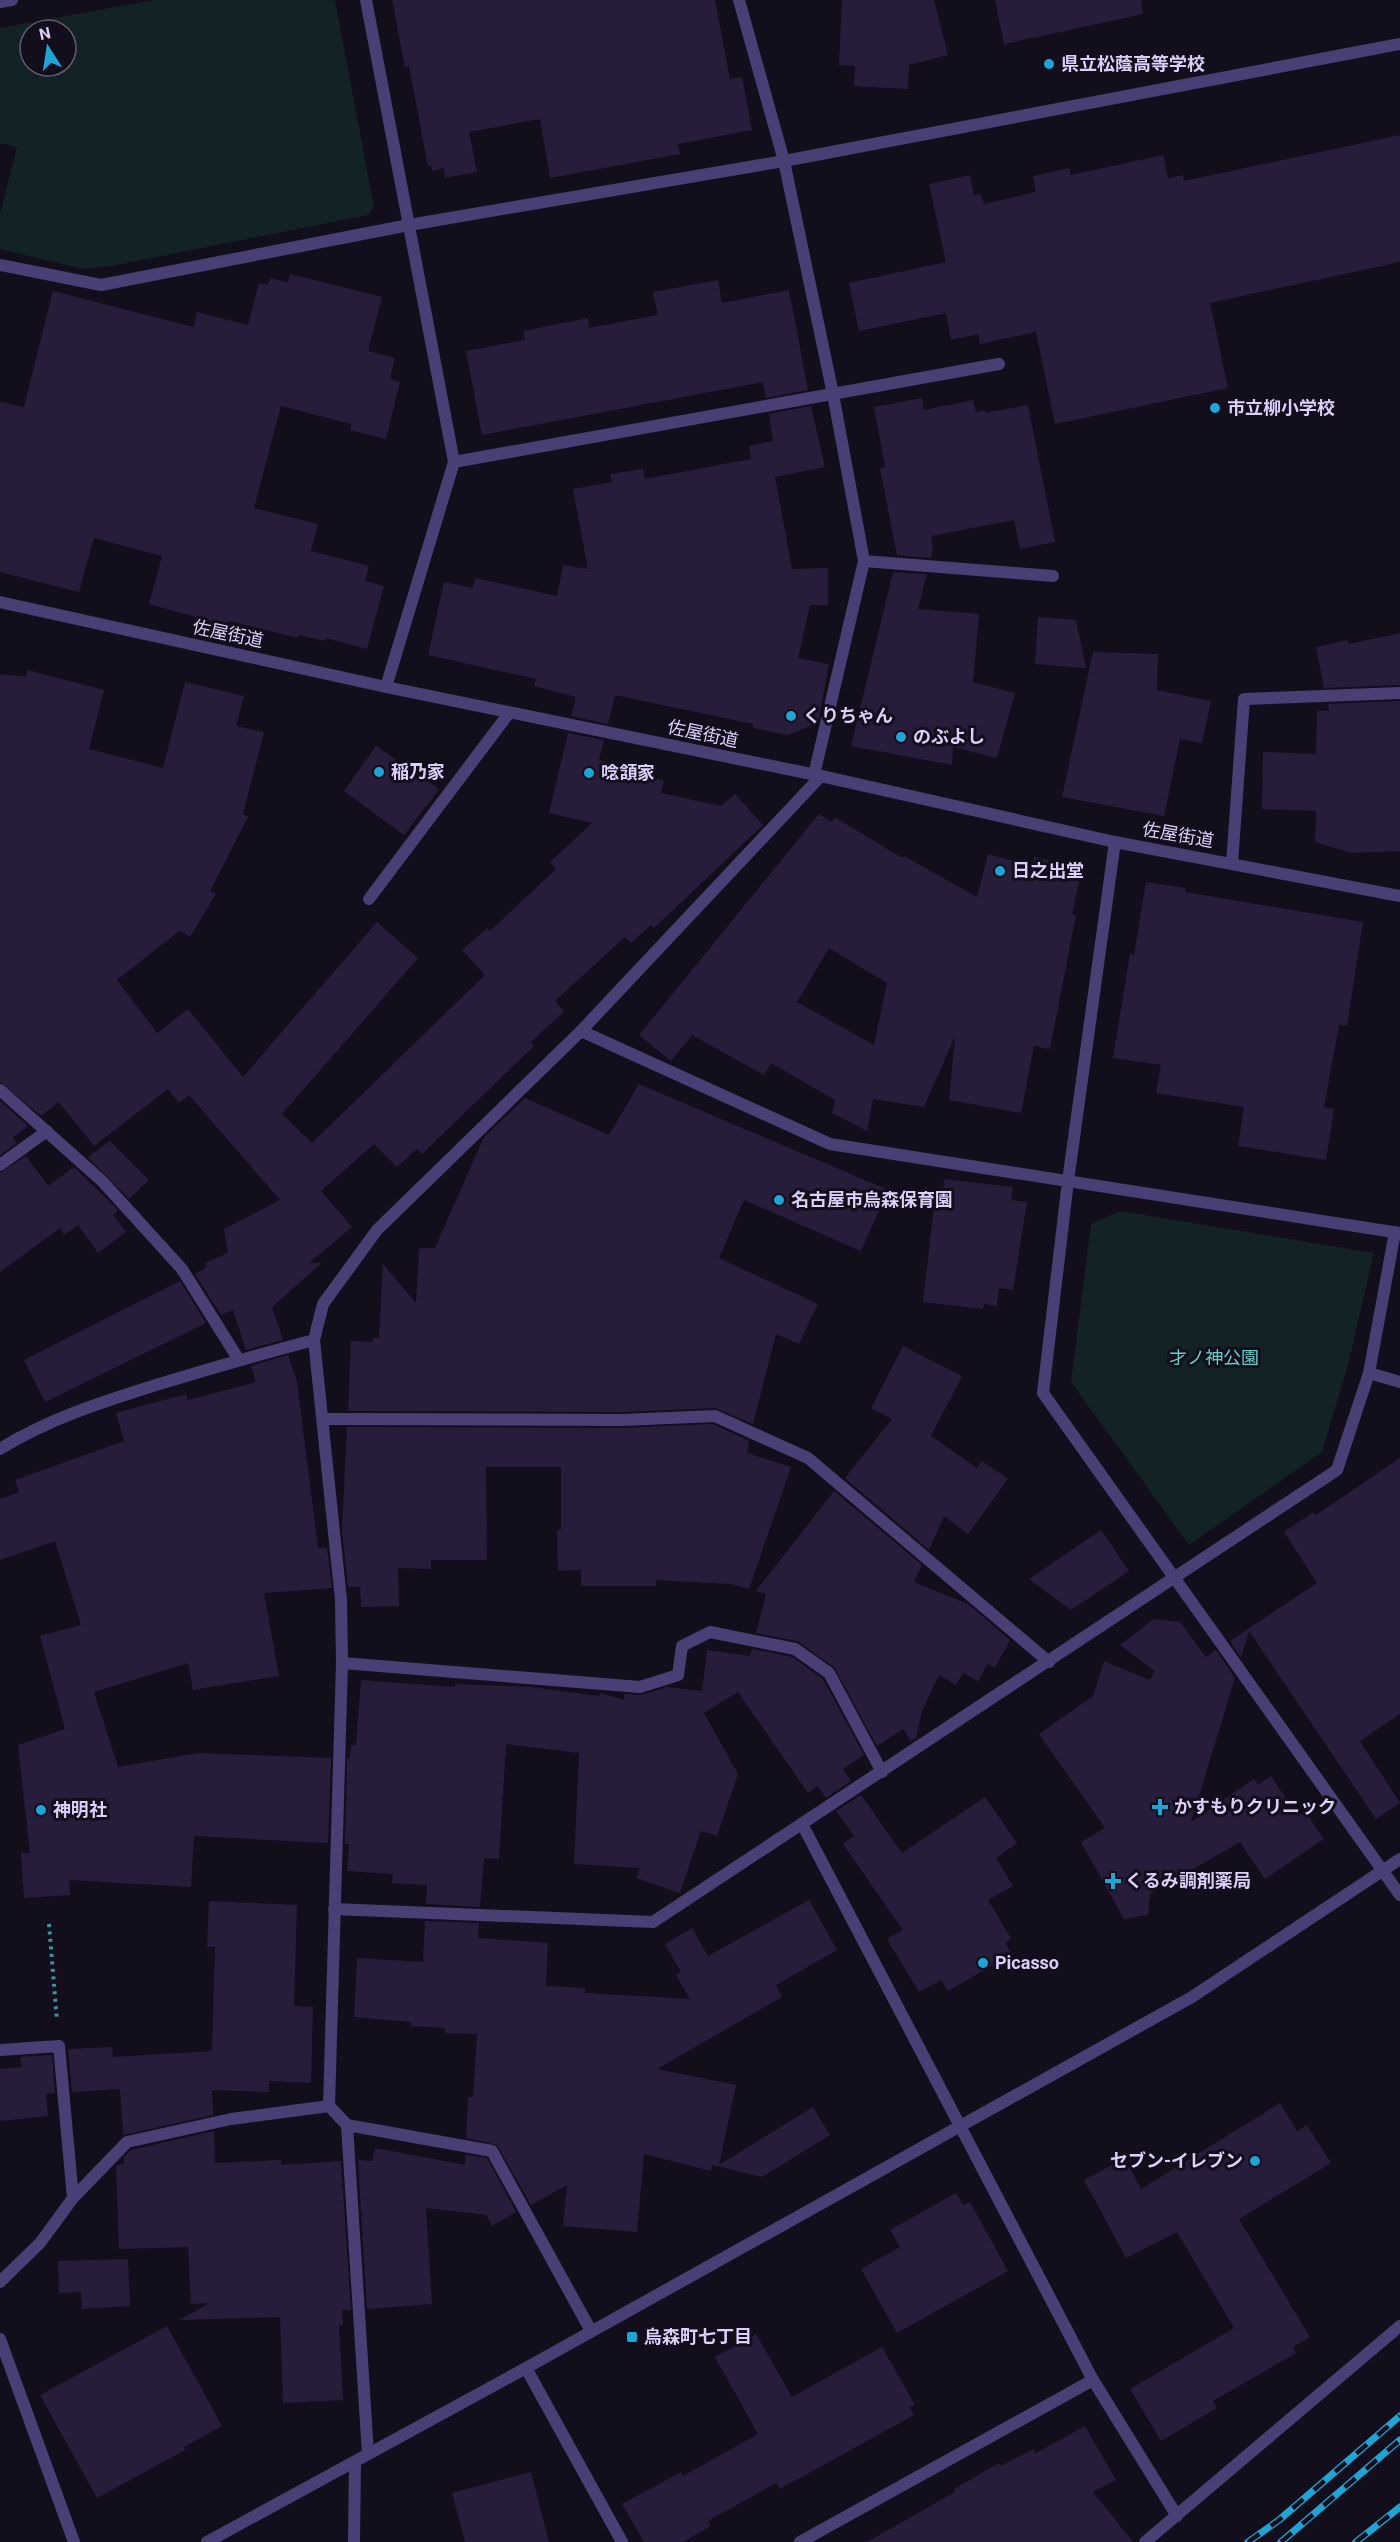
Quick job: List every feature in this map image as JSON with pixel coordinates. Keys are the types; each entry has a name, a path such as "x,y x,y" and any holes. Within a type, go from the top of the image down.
{"street":[{"path":"0,2 12,0"},
{"path":"366,0 454,462 386,687"},
{"path":"368,2454 346,2125 329,2106 342,1664 341,1600 314,1340 323,1304 377,1230 581,1031 818,776 864,561 833,394 784,161 740,0"},
{"path":"0,265 101,285 409,225 784,161 1400,44"},
{"path":"454,462 999,364"},
{"path":"864,561 1053,576"},
{"name":"佐屋街道","path":"0,602 386,687 818,776 1115,842 1400,896"},
{"path":"1232,863 1244,699 1400,693"},
{"path":"369,899 509,712"},
{"path":"1115,842 1068,1181 1043,1393 1400,1895"},
{"path":"334,1909 653,1922 1337,1470 1369,1373 1397,1232 830,1144 581,1031"},
{"path":"0,1090 102,1181 182,1269 239,1360"},
{"path":"0,1165 46,1131"},
{"path":"0,1449 32,1429 114,1398 314,1340"},
{"path":"1369,1373 1400,1382"},
{"path":"324,1419 623,1420 715,1416 808,1458 1049,1662"},
{"path":"342,1664 640,1687 678,1675 682,1646 710,1632 795,1648 829,1673 882,1772"},
{"path":"802,1824 1093,2380 1177,2516"},
{"path":"207,2542 526,2368 1192,1997 1400,1859"},
{"path":"0,2050 59,2046 74,2198"},
{"path":"0,2282 40,2243 74,2198 127,2142 231,2119 329,2106"},
{"path":"346,2125 492,2151 591,2331"},
{"path":"1145,2542 1400,2326"},
{"path":"0,2339 74,2542"},
{"path":"526,2368 622,2542"},
{"path":"800,2542 1093,2380"},
{"path":"354,2542 355,2462"}],"path":[{"path":"49,1924 59,2046"}],"green space":[{"path":"154,0 335,0 374,207 368,215 112,266 83,269 0,249 0,214 17,147 0,143 0,28 18,25 18,78 78,78 78,18 55,18"},
{"name":"才ノ神公園","path":"1121,1211 1374,1253 1348,1365 1322,1452 1189,1545 1071,1382 1091,1224"}],"building":[{"path":"392,0 715,0 730,79 742,77 752,130 678,144 680,154 550,178 540,119 469,132 477,172 445,178 444,168 432,171 431,165 428,166 409,66 405,67"},
{"path":"842,0 934,0 948,55 909,65 908,89 854,86 855,66 839,65"},
{"path":"995,0 1141,0 1143,14 1004,44"},
{"path":"1400,135 1400,262 1210,303 1228,388 1055,424 1036,332 980,344 978,334 951,340 946,313 859,331 849,283 946,262 929,184 970,175 974,195 981,194 984,204 1036,192 1033,176 1069,168 1071,175 1163,155 1168,178 1183,175 1184,181"},
{"path":"290,274 382,297 368,351 395,358 390,379 400,382 386,439 350,430 351,424 281,406 254,508 318,524 311,551 369,566 365,581 384,586 367,649 326,638 325,641 299,635 298,638 229,621 228,626 149,604 162,556 94,538 79,592 0,572 0,402 24,407 53,291 194,327 197,312 248,325 259,283 268,285 270,278 288,282"},
{"path":"718,280 722,303 789,290 808,390 766,398 763,382 482,435 466,351 525,340 523,331 588,318 589,328 658,315 653,292"},
{"path":"922,398 924,410 973,400 976,412 985,410 985,413 1028,405 1055,542 1020,549 1014,520 931,536 933,549 931,558 897,555 880,468 885,467 874,407"},
{"path":"811,406 825,467 775,477 792,569 828,568 828,605 810,605 798,658 829,664 818,723 788,735 753,728 753,724 615,695 608,724 571,716 576,697 534,686 536,679 428,655 444,582 473,588 475,578 557,596 563,565 588,569 573,489 612,482 610,474 643,469 645,479 751,459 749,446 773,441 769,414"},
{"path":"893,572 927,574 918,609 979,614 973,682 1015,693 997,758 953,747 952,765 851,746"},
{"path":"1038,617 1076,620 1086,668 1035,664"},
{"path":"1400,633 1400,685 1324,688 1316,647 1348,640 1349,644"},
{"path":"1093,652 1158,654 1157,690 1211,701 1202,743 1180,739 1164,816 1062,797"},
{"path":"27,670 104,690 89,749 163,768 185,682 244,696 236,726 264,732 243,814 248,817 210,891 216,894 190,937 179,931 117,980 157,1033 188,1009 243,1077 377,922 418,958 282,1114 312,1143 485,975 462,950 487,928 490,931 556,869 550,862 592,823 549,813 568,733 604,740 599,760 618,765 617,770 664,780 661,793 721,806 735,794 763,825 654,928 651,925 631,943 625,937 555,1001 564,1011 531,1042 534,1046 422,1154 417,1149 397,1167 374,1144 321,1191 352,1227 309,1263 322,1263 272,1307 283,1340 246,1350 233,1310 221,1315 195,1274 207,1267 205,1263 228,1253 224,1229 280,1200 189,1095 179,1103 168,1089 94,1146 59,1102 41,1116 0,1082 0,674 26,677"},
{"path":"1400,701 1400,851 1352,853 1315,842 1316,811 1262,809 1263,752 1316,754 1317,711 1329,711 1328,704"},
{"path":"376,746 439,789 404,835 344,791"},
{"path":"819,814 832,822 835,817 902,858 904,856 977,897 988,854 1032,866 1034,857 1082,868 1072,914 1076,915 1050,1049 1034,1046 1021,1113 949,1100 955,1036 924,1107 873,1099 867,1131 832,1113 835,1100 771,1063 764,1075 692,1035 671,1061 639,1035","holes":["829,948 887,983 874,1045 797,1002"]},
{"path":"1146,882 1186,888 1185,892 1363,922 1347,1026 1339,1025 1324,1107 1334,1109 1326,1160 1238,1146 1244,1107 1156,1093 1161,1065 1113,1058 1130,954 1134,955"},
{"path":"639,1084 888,1190 861,1251 744,1200 719,1258 818,1304 799,1344 776,1334 753,1424 715,1408 623,1412 348,1411 351,1341 373,1342 373,1338 379,1338 383,1264 416,1303 419,1248 435,1248 484,1137 525,1098 609,1135"},
{"path":"0,1101 28,1126 13,1138 17,1143 0,1155"},
{"path":"110,1141 149,1180 129,1199 88,1157"},
{"path":"26,1156 48,1186 74,1167 118,1210 113,1215 126,1232 98,1253 78,1225 64,1235 60,1228 0,1272 0,1173"},
{"path":"944,1179 1013,1187 1011,1200 1027,1202 1013,1290 999,1288 997,1306 984,1304 983,1309 923,1302 934,1206 941,1209"},
{"path":"180,1281 206,1323 45,1402 24,1360"},
{"path":"903,1346 962,1376 931,1436 977,1468 982,1461 1008,1479 968,1534 944,1516 929,1550 845,1478 892,1419 871,1408"},
{"path":"288,1355 297,1382 318,1548 327,1548 332,1588 264,1593 279,1676 193,1690 188,1663 94,1692 118,1767 198,1753 331,1758 328,1843 194,1836 191,1887 69,1880 70,1895 24,1898 21,1853 30,1853 18,1745 65,1729 40,1636 81,1625 55,1541 0,1560 0,1499 19,1492 15,1480 124,1441 116,1413 186,1394 188,1400 256,1382 251,1366"},
{"path":"713,1424 749,1441 747,1453 791,1467 749,1589 731,1584 656,1580 656,1586 581,1586 581,1570 558,1571 557,1530 561,1530 561,1467 486,1467 487,1560 431,1560 431,1569 398,1568 399,1606 361,1607 360,1587 348,1587 342,1531 347,1427 623,1428"},
{"path":"1400,1458 1400,1714 1360,1741 1400,1803 1376,1819 1249,1631 1241,1658 1230,1641 1317,1583 1284,1532 1313,1512 1316,1515"},
{"path":"834,1491 922,1565 914,1582 968,1604 1010,1640 995,1668 987,1664 978,1681 963,1673 956,1685 939,1675 922,1711 916,1738 911,1741 903,1729 877,1746 834,1667 797,1641 756,1633 766,1594 756,1591"},
{"path":"1101,1530 1129,1571 1071,1610 1029,1579"},
{"path":"1154,1619 1180,1622 1206,1657 1216,1650 1235,1678 1191,1822 1254,1779 1258,1785 1271,1776 1298,1816 1305,1811 1324,1839 1265,1879 1240,1842 1150,1894 1148,1915 1124,1919 1081,1842 1105,1828 1039,1734 1093,1696 1104,1661 1150,1680 1155,1671 1120,1645"},
{"path":"752,1649 792,1657 823,1679 864,1755 843,1769 851,1781 826,1798 818,1786 808,1793 738,1692 704,1713 738,1774 717,1836 701,1831 680,1893 636,1878 640,1868 574,1864 579,1753 506,1744 499,1859 484,1858 480,1907 426,1904 427,1885 392,1883 393,1874 347,1871 349,1844 345,1844 347,1758 350,1758 351,1745 356,1745 361,1680 455,1687 455,1684 530,1687 599,1696 600,1693 624,1700 624,1694 642,1695 667,1687 702,1691 707,1650 750,1656"},
{"path":"861,1795 902,1853 985,1797 1017,1843 996,1858 1013,1886 988,1900 1011,1938 1005,1943 1012,1954 948,1991 941,1980 919,1992 887,1939 903,1930 843,1844 854,1836 836,1811"},
{"path":"809,1900 837,1950 776,1985 782,1997 657,2069 736,2085 719,2165 813,2107 830,2135 762,2177 712,2165 711,2171 644,2154 637,2232 563,2226 567,2185 531,2205 497,2145 466,2138 468,2097 473,2097 477,2034 445,2033 445,2028 411,2026 411,2022 354,2017 357,1958 423,1962 425,1921 479,1923 478,1938 548,1943 546,1986 585,1988 585,1993 690,1999 676,1975 681,1972 665,1944 692,1928 708,1956"},
{"path":"209,1901 297,1905 294,2006 313,2007 311,2083 269,2081 269,2092 212,2090 213,2115 123,2135 120,2089 72,2092 68,2049 112,2047 113,2057 212,2051 215,1947 207,1947"},
{"path":"52,2055 55,2093 46,2094 48,2116 0,2121 0,2069 22,2067 20,2057"},
{"path":"1280,2103 1297,2131 1307,2125 1331,2163 1239,2219 1310,2337 1293,2347 1296,2353 1213,2401 1217,2408 1161,2441 1130,2389 1234,2328 1177,2232 1126,2258 1084,2180 1125,2158 1141,2189"},
{"path":"214,2131 215,2163 281,2160 281,2165 341,2161 351,2310 342,2310 343,2325 339,2325 343,2400 283,2403 280,2317 179,2320 210,2303 191,2304 188,2247 119,2249 116,2165 124,2164 124,2157 131,2150"},
{"path":"375,2148 465,2165 465,2155 487,2158 516,2212 492,2226 486,2215 426,2208 432,2304 367,2309 358,2160 372,2161"},
{"path":"956,2193 963,2205 970,2202 1008,2271 897,2333 861,2269 900,2247 890,2230"},
{"path":"128,2259 130,2306 82,2309 81,2292 59,2293 58,2261"},
{"path":"167,2326 222,2426 184,2447 185,2450 97,2498 40,2395"},
{"path":"756,2334 792,2397 882,2347 915,2405 909,2407 914,2415 780,2489 776,2483 708,2521 711,2526 683,2542 644,2542 622,2504 681,2472 683,2476 758,2434 715,2357"},
{"path":"1085,2426 1116,2480 1093,2492 1133,2542 867,2542 955,2492 954,2489 999,2463 1001,2466 1033,2449 1036,2453"},
{"path":"531,2472 549,2542 465,2542 452,2493"}],"railway":[{"path":"1248,2542 1279,2520 1400,2416"},
{"path":"1281,2542 1400,2440"},
{"path":"1356,2542 1400,2507"}],"place":[{"name":"県立松蔭高等学校","path":"1049,64"},
{"name":"市立柳小学校","path":"1215,408"},
{"name":"くりちゃん","path":"791,716"},
{"name":"のぶよし","path":"901,737"},
{"name":"稲乃家","path":"379,772"},
{"name":"唸頷家","path":"589,773"},
{"name":"日之出堂","path":"1000,871"},
{"name":"名古屋市烏森保育園","path":"779,1200"},
{"name":"かすもりクリニック","path":"1160,1807"},
{"name":"神明社","path":"41,1810"},
{"name":"くるみ調剤薬局","path":"1113,1881"},
{"name":"Picasso","path":"983,1963"},
{"name":"セブン-イレブン","path":"1255,2161"},
{"name":"烏森町七丁目","path":"632,2337"}]}
